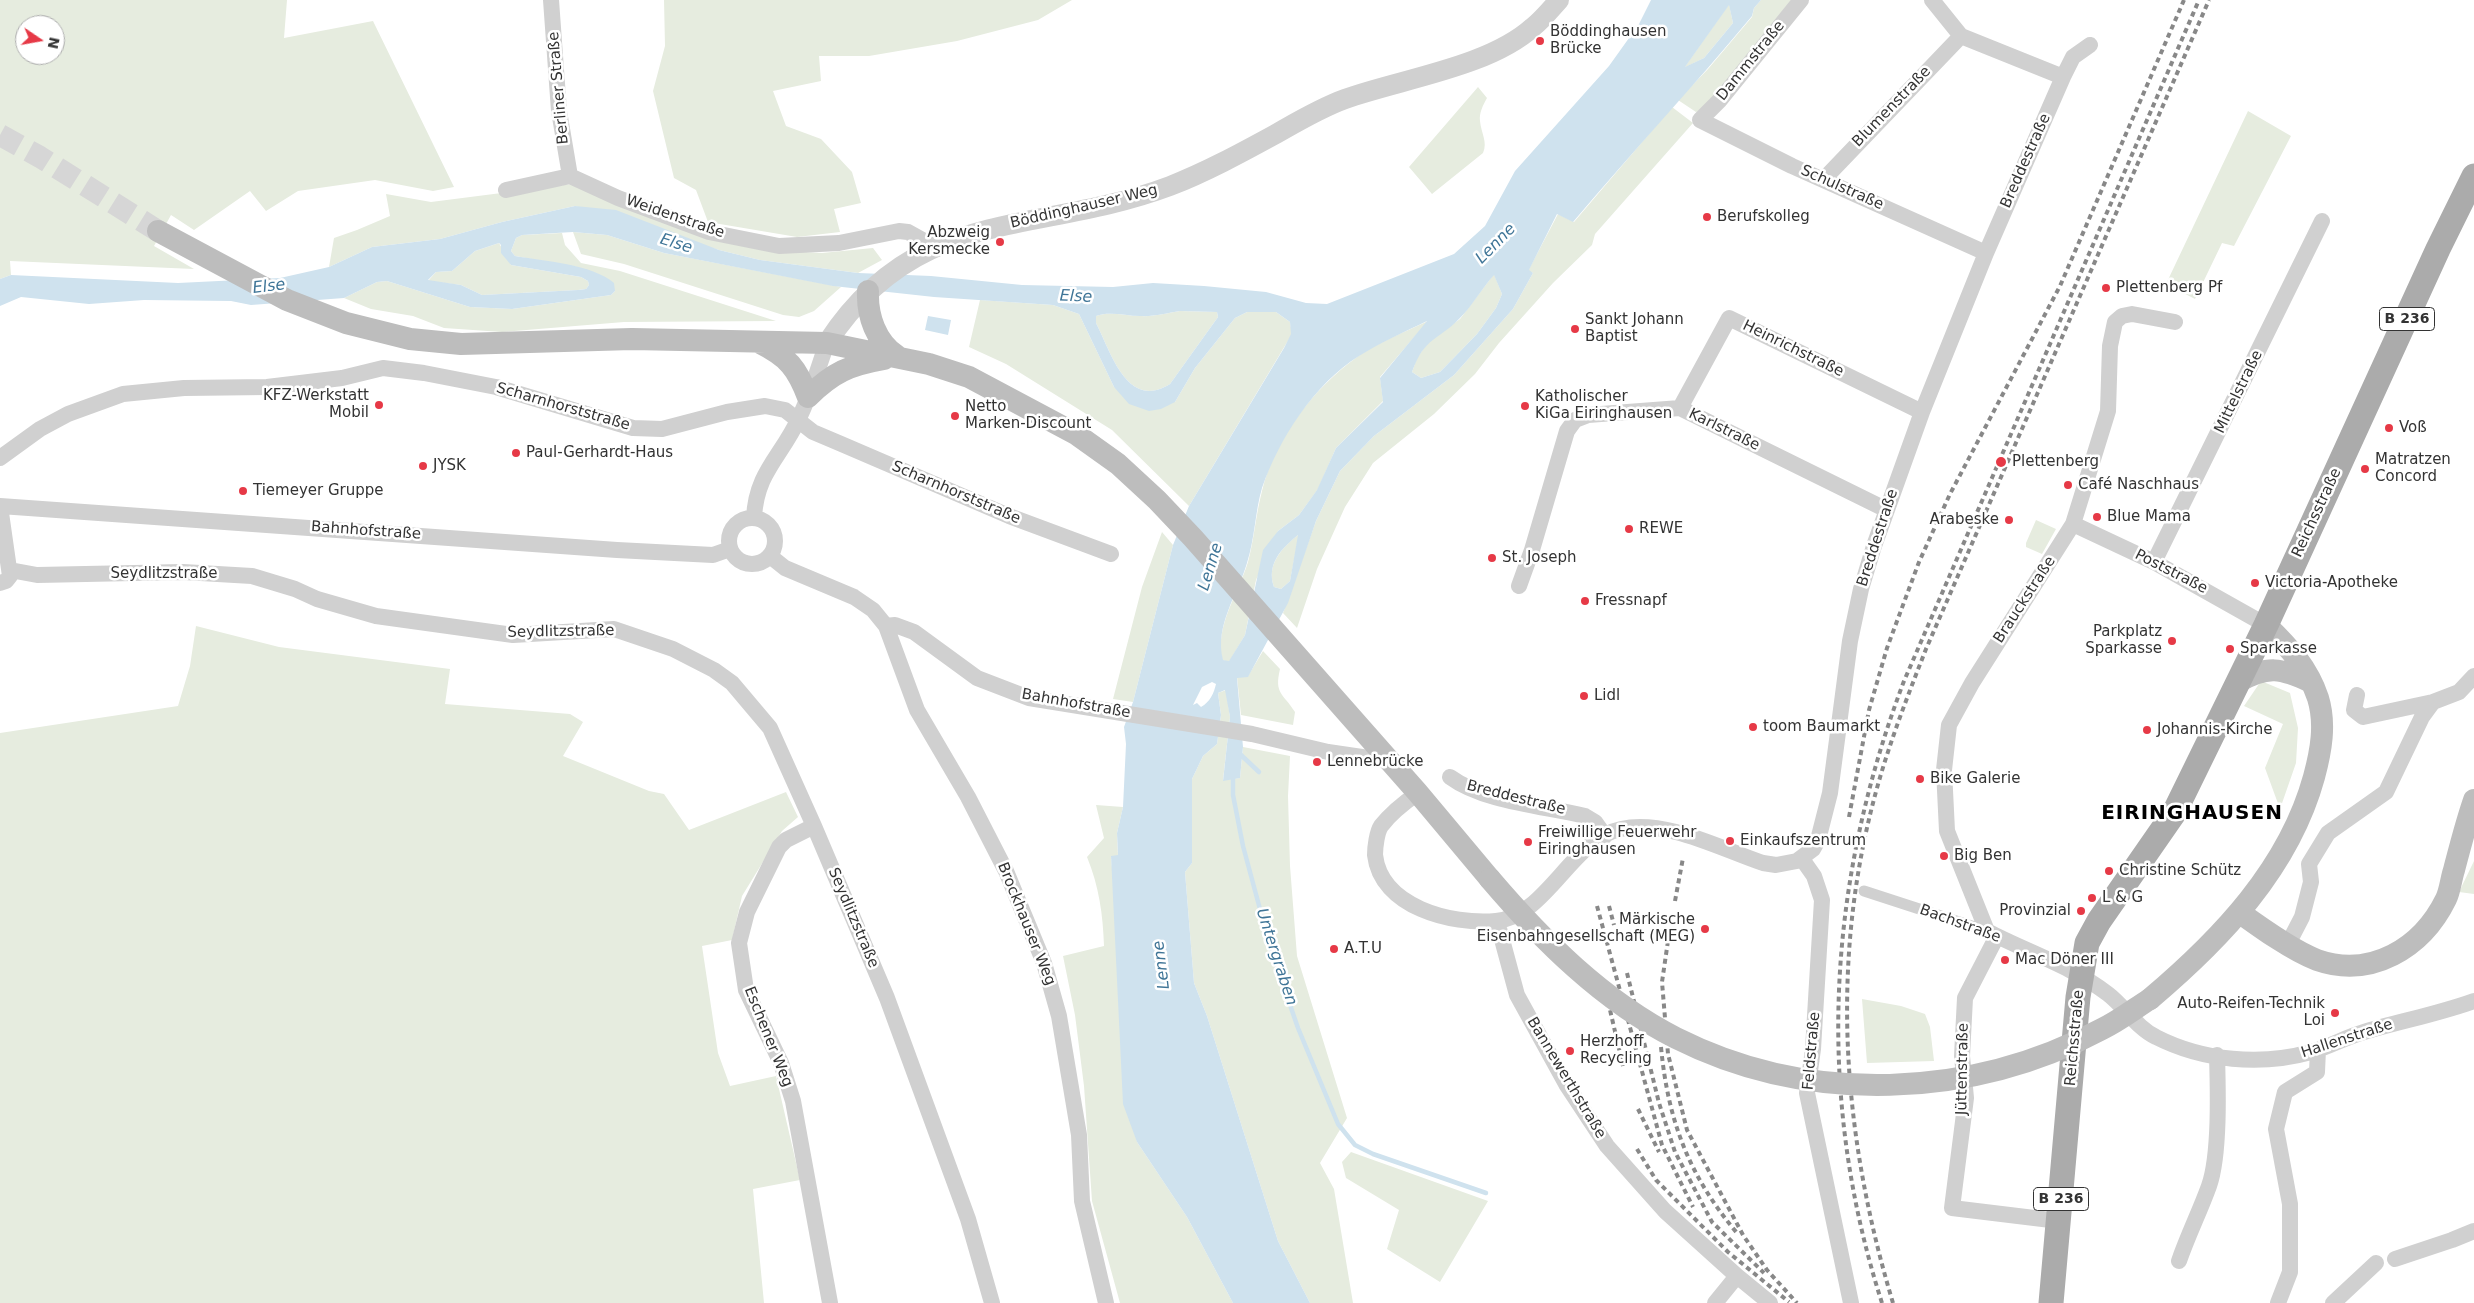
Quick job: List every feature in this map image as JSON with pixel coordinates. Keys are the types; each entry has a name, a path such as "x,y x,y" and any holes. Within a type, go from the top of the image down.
{"main road":[{"name":"Reichsstraße","path":"2051,1303 2080,976 2087,943 2099,921 2174,813 2266,625 2438,249 2474,176"},
{"path":"158,231 287,300 346,323 410,339 461,344 632,338 827,342 897,356 977,381 1076,434 1118,464 1158,500 1194,538 1350,718 1418,793 1519,914 1559,952 1617,1002 1675,1038 1723,1058 1777,1074 1823,1082 1867,1086 1948,1081 2001,1070 2057,1050 2103,1029 2150,999 2195,961 2240,912 2263,882 2293,832 2307,802 2322,737 2318,699 2300,660 2266,625"},
{"path":"861,298 868,308 872,325 897,356"},
{"path":"755,340 784,356 794,366 808,397 821,384 841,370 865,362 897,356"},
{"path":"2238,682 2254,673 2268,669 2292,673 2311,682"},
{"path":"2240,912 2288,944 2316,959 2349,966 2376,963 2411,945 2446,899 2474,800"}],"street":[{"name":"Berliner Straße","path":"551,0 559,111 570,176"},
{"name":"Böddinghauser Weg","path":"754,518 755,499 762,478 799,420 827,342 861,298 902,264 934,246 996,227 1142,195 1178,183 1330,105 1466,62 1505,46 1533,28 1559,0"},
{"name":"Dammstraße","path":"1700,120 1720,100 1801,0"},
{"path":"1932,0 1961,36 2063,77"},
{"name":"Blumenstraße","path":"1824,179 1961,36"},
{"name":"Breddestraße","path":"1802,859 1818,840 1825,816 1850,641 1861,589 1887,510 1922,412 1986,253 2073,57 2090,45"},
{"name":"Schulstraße","path":"1700,120 1792,166 1986,253"},
{"path":"506,190 570,176"},
{"name":"Weidenstraße","path":"570,176 618,198 709,232 768,244 823,245 899,231 908,232 934,246"},
{"name":"Mittelstraße","path":"2154,562 2322,221"},
{"name":"Brauckstraße","path":"1992,934 1947,831 1944,770 1949,725 1972,682 2073,524 2108,412 2110,346 2115,322 2122,316 2132,314 2174,322"},
{"name":"Heinrichstraße","path":"1680,408 1729,318 1922,412"},
{"name":"Scharnhorststraße","path":"0,458 40,429 68,414 123,394 184,388 267,387 342,378 383,368 424,372 496,387 633,428 662,429 728,412 765,406 786,410 813,432 991,509 1111,554"},
{"name":"Karlstraße","path":"1519,586 1532,550 1568,431 1575,420 1588,414 1680,408 1887,510"},
{"name":"Bahnhofstraße","path":"0,506 617,550 713,555 730,549"},
{"name":"Seydlitzstraße","path":"0,506 5,577 37,574 183,572 252,576 295,589 317,599 376,616 513,635 593,629 620,631 672,649 714,670 732,683 770,728 887,998 968,1219 992,1303"},
{"path":"754,518 764,521 773,530 776,544 770,556 760,564 748,565 737,559 730,549 729,536 733,528 741,520 754,518"},
{"name":"Poststraße","path":"2073,524 2154,562 2266,625"},
{"path":"770,556 785,568 854,597 873,610 886,626"},
{"name":"Bahnhofstraße","path":"886,626 895,624 914,632 977,678 1029,698 1110,709 1252,734 1328,752 1388,761"},
{"name":"Brockhauser Weg","path":"886,626 917,710 968,797 1006,871 1044,963 1060,1016 1079,1135 1082,1201 1106,1303"},
{"path":"2357,695 2354,710 2362,717 2433,702 2458,692 2474,676"},
{"path":"2288,944 2302,917 2311,882 2309,864 2313,856 2328,833 2386,792 2422,718 2433,702"},
{"name":"Breddestraße","path":"1450,777 1460,784 1494,796 1585,816 1595,822 1605,836"},
{"path":"1418,793 1380,827 1375,850 1376,865 1384,882 1390,889 1419,908 1441,916 1473,921 1497,921 1516,916 1535,901 1588,848 1605,836 1620,829 1652,828 1671,831 1763,863 1783,865 1802,859"},
{"name":"Eschener Weg","path":"814,826 786,840 779,847 747,912 738,943 746,990 781,1063 793,1101 830,1303"},
{"name":"Feldstraße","path":"1802,859 1814,876 1822,900 1813,1049 1807,1093 1851,1303"},
{"name":"Bachstraße","path":"1864,891 1992,934 2080,976"},
{"name":"Bannewerthstraße","path":"1497,921 1517,995 1566,1084 1602,1139 1665,1211 1770,1303"},
{"name":"Jüttenstraße","path":"1992,934 1965,998 1962,1056 1966,1098 1952,1208 2059,1221"},
{"name":"Hallenstraße","path":"2080,976 2108,994 2143,1029 2154,1036 2178,1046 2241,1061 2302,1055 2361,1032 2474,1001"},
{"path":"2278,1303 2290,1272 2290,1204 2276,1130 2285,1092 2317,1072 2318,1050"},
{"path":"2179,1261 2209,1185 2213,1170 2218,1086 2217,1055"},
{"path":"2395,1259 2474,1231"},
{"path":"2333,1303 2376,1263"},
{"path":"1715,1303 1737,1276"}],"shaded area":[{"path":"0,0 287,0 284,38 373,21 454,187 433,191 375,180 298,191 266,211 250,191 194,230 171,215 154,246 194,269 10,261 11,275 0,279"},
{"path":"664,0 1072,0 1038,20 957,41 869,56 819,56 821,81 773,91 786,126 821,139 852,172 861,203 834,209 840,232 797,237 708,222 696,190 674,178 653,91 665,46"},
{"path":"1761,0 1796,0 1711,108 1696,112 1678,100 1708,69 1752,17 1754,8"},
{"path":"1729,4 1733,23 1704,58 1684,68"},
{"path":"1478,87 1487,98 1480,118 1485,141 1483,153 1432,194 1409,167"},
{"path":"1672,107 1693,123 1595,234 1592,245 1553,283 1499,343 1475,374 1434,414 1373,463 1345,507 1317,569 1297,628 1283,613 1316,521 1340,471 1374,436 1454,375 1513,309 1533,273 1528,271 1558,214 1574,222"},
{"path":"2248,111 2291,136 2234,246 2222,243 2195,299 2166,284"},
{"path":"572,184 766,250 822,253 873,248 882,260 858,273 760,260 719,250 575,206 502,222 440,239 372,247 329,267 334,238 390,216 386,194 431,202"},
{"path":"573,232 607,235 664,253 841,287 814,311 799,317 783,315 624,264 581,254"},
{"path":"562,233 565,245 581,263 620,271 776,321 624,322 502,332 444,328 413,316 371,309 344,298 377,282 387,281 470,307 512,309 611,295 615,291 577,267 515,256 511,251 516,238 522,235"},
{"path":"499,243 511,265 581,277 588,281 589,285 586,289 578,290 482,295 461,285 428,281 436,272 452,271 475,251"},
{"path":"1494,274 1502,294 1496,308 1477,334 1440,372 1421,378 1412,372 1417,358 1429,341 1460,319"},
{"path":"980,300 1053,305 1079,314 1114,387 1175,402 1195,368 1235,318 1247,312 1276,312 1290,322 1292,334 1189,506 1112,430 1006,364 969,347"},
{"path":"1180,311 1217,312 1218,317 1170,384 1155,390 1142,390 1132,384 1122,374 1096,323 1096,316 1112,314 1150,316"},
{"path":"1428,321 1380,377 1383,401 1336,448 1318,489 1299,515 1278,531 1256,580 1245,635 1229,662 1222,660 1221,647 1225,622 1248,562 1262,491 1276,452 1286,434 1311,399 1325,384 1357,357"},
{"path":"2036,520 2056,529 2042,554 2026,547"},
{"path":"1162,532 1173,545 1133,702 1113,699 1142,587"},
{"path":"1299,534 1290,581 1281,589 1274,587 1272,571 1277,557"},
{"path":"196,626 279,647 450,669 445,704 570,714 583,722 563,756 649,791 664,794 689,830 786,792 798,817 782,831 742,896 732,940 702,946 718,1053 730,1086 776,1076 800,1180 753,1189 764,1303 0,1303 0,733 178,706 190,666"},
{"path":"1263,651 1280,669 1278,677 1279,689 1295,712 1293,725 1241,715 1237,677 1248,676"},
{"path":"2261,681 2290,693 2298,728 2296,763 2280,809 2265,768 2283,724 2244,706"},
{"path":"1226,690 1230,717 1223,780 1240,778 1243,747 1290,756 1288,796 1290,866 1297,956 1347,1118 1320,1163 1334,1189 1353,1303 1310,1303 1278,1241 1207,1016 1194,983 1185,872 1192,863 1192,779 1203,756 1217,744 1221,715 1218,693"},
{"path":"1096,805 1123,807 1117,833 1118,856 1111,857 1137,1142 1187,1217 1233,1303 1120,1303 1092,1201 1084,1086 1075,1015 1063,956 1104,946 1100,901 1087,857 1104,838"},
{"path":"2474,861 2474,894 2459,892"},
{"path":"1862,999 1901,1006 1925,1014 1930,1027 1934,1061 1867,1063"},
{"path":"1351,1152 1488,1201 1440,1282 1387,1249 1399,1210 1346,1178 1342,1162"}],"water":[{"path":"1651,0 1761,0 1754,8 1752,16 1730,42 1573,222 1557,214 1529,270 1533,273 1513,309 1454,375 1374,436 1340,471 1316,521 1288,603 1248,677 1237,678 1243,747 1240,778 1223,781 1230,717 1225,690 1218,693 1221,715 1217,744 1203,756 1192,779 1192,863 1185,872 1194,983 1207,1016 1278,1241 1310,1303 1233,1303 1187,1217 1137,1142 1123,1104 1111,856 1118,855 1117,833 1123,807 1126,744 1124,727 1133,702 1173,545 1189,506 1284,348 1291,334 1290,322 1276,312 1247,312 1235,318 1195,368 1175,402 1161,409 1149,411 1129,404 1114,387 1079,314 1053,305 934,297 833,286 664,253 607,235 573,232 522,235 516,238 511,251 515,256 567,264 593,271 614,283 615,291 611,295 512,309 470,307 387,281 377,282 344,298 251,305 231,301 144,300 89,304 21,297 0,306 0,279 11,275 178,283 280,278 329,267 372,247 440,239 502,222 575,206 616,210 719,250 760,260 858,273 931,276 1022,285 1113,287 1153,283 1204,286 1266,292 1306,303 1327,304 1454,254 1485,226 1515,171 1609,66 1639,24","holes":["1729,5 1733,23 1704,58 1685,67","499,243 501,245 501,253 511,265 581,277 588,281 589,285 586,289 578,290 482,295 461,285 428,280 436,272 452,271 475,251","1494,275 1502,294 1496,308 1477,334 1440,372 1421,378 1412,372 1427,345 1460,318","1180,311 1217,312 1218,317 1170,384 1155,390 1142,390 1132,384 1122,374 1096,323 1096,316 1112,314 1155,315","1427,321 1380,378 1383,402 1336,448 1317,490 1299,515 1278,531 1263,550 1245,635 1229,661 1223,660 1221,647 1224,623 1250,554 1262,488 1278,451 1300,414 1327,382 1359,356","1298,535 1290,581 1281,589 1274,587 1272,571 1277,557 1286,545","1212,682 1216,684 1213,694 1207,703 1201,707 1197,703 1193,705 1202,687"]},
{"path":"928,316 951,320 948,335 925,330"}],"waterway":[{"path":"1240,754 1259,772"},
{"name":"Untergraben","path":"1233,774 1233,795 1243,846 1271,950 1298,1028 1338,1124 1355,1145 1373,1154 1486,1193"}],"tunnel":[{"path":"0,135 40,157 158,231"}],"railway":[{"path":"1849,817 1869,710 1887,648 1919,562 1950,494 2060,286 2184,0"},
{"path":"1882,1303 1861,1225 1846,1147 1839,1068 1839,990 1846,912 1859,835 1878,757 1904,681 2199,0"},
{"path":"1893,1303 1862,1175 1853,1111 1848,1047 1848,982 1852,917 1862,853 1877,788 1893,735 1926,649 2209,0"},
{"path":"1675,901 1683,858"},
{"path":"1597,906 1662,1145 1693,1207"},
{"path":"1609,906 1614,925"},
{"path":"1668,941 1662,982 1668,1054 1687,1130 1743,1235 1767,1270 1797,1303"},
{"path":"1627,973 1659,1103 1675,1152 1712,1222 1764,1273"},
{"path":"1604,984 1623,1066"},
{"path":"1661,1047 1669,1099 1675,1123 1684,1146 1706,1190 1720,1212 1737,1233"},
{"path":"1638,1109 1659,1152"},
{"path":"1637,1149 1656,1180 1728,1252 1789,1302"}],"place":[{"name":"Böddinghausen Brücke","path":"1540,41"},
{"name":"Berufskolleg","path":"1707,217"},
{"name":"Abzweig Kersmecke","path":"1000,242"},
{"name":"Plettenberg Pf","path":"2106,288"},
{"name":"Sankt Johann Baptist","path":"1575,329"},
{"name":"KFZ-Werkstatt Mobil","path":"379,405"},
{"name":"Katholischer KiGa Eiringhausen","path":"1525,406"},
{"name":"Netto Marken-Discount","path":"955,416"},
{"name":"Voß","path":"2389,428"},
{"name":"Paul-Gerhardt-Haus","path":"516,453"},
{"name":"Plettenberg","path":"2001,462"},
{"name":"JYSK","path":"423,466"},
{"name":"Matratzen Concord","path":"2365,469"},
{"name":"Café Naschhaus","path":"2068,485"},
{"name":"Tiemeyer Gruppe","path":"243,491"},
{"name":"Blue Mama","path":"2097,517"},
{"name":"Arabeske","path":"2009,520"},
{"name":"REWE","path":"1629,529"},
{"name":"St. Joseph","path":"1492,558"},
{"name":"Victoria-Apotheke","path":"2255,583"},
{"name":"Fressnapf","path":"1585,601"},
{"name":"Parkplatz Sparkasse","path":"2172,641"},
{"name":"Sparkasse","path":"2230,649"},
{"name":"Lidl","path":"1584,696"},
{"name":"toom Baumarkt","path":"1753,727"},
{"name":"Johannis-Kirche","path":"2147,730"},
{"name":"Lennebrücke","path":"1317,762"},
{"name":"Bike Galerie","path":"1920,779"},
{"name":"Einkaufszentrum","path":"1730,841"},
{"name":"Freiwillige Feuerwehr Eiringhausen","path":"1528,842"},
{"name":"Big Ben","path":"1944,856"},
{"name":"Christine Schütz","path":"2109,871"},
{"name":"L & G","path":"2092,898"},
{"name":"Provinzial","path":"2081,911"},
{"name":"Märkische Eisenbahngesellschaft (MEG)","path":"1705,929"},
{"name":"A.T.U","path":"1334,949"},
{"name":"Mac Döner III","path":"2005,960"},
{"name":"Auto-Reifen-Technik Loi","path":"2335,1013"},
{"name":"Herzhoff Recycling","path":"1570,1051"}],"district":[{"name":"EIRINGHAUSEN","path":"2192,814"}],"water label":[{"name":"Else","path":"676,244"},
{"name":"Lenne","path":"1496,244"},
{"name":"Else","path":"269,287"},
{"name":"Else","path":"1076,297"},
{"name":"Lenne","path":"1211,567"},
{"name":"Lenne","path":"1162,965"}]}
